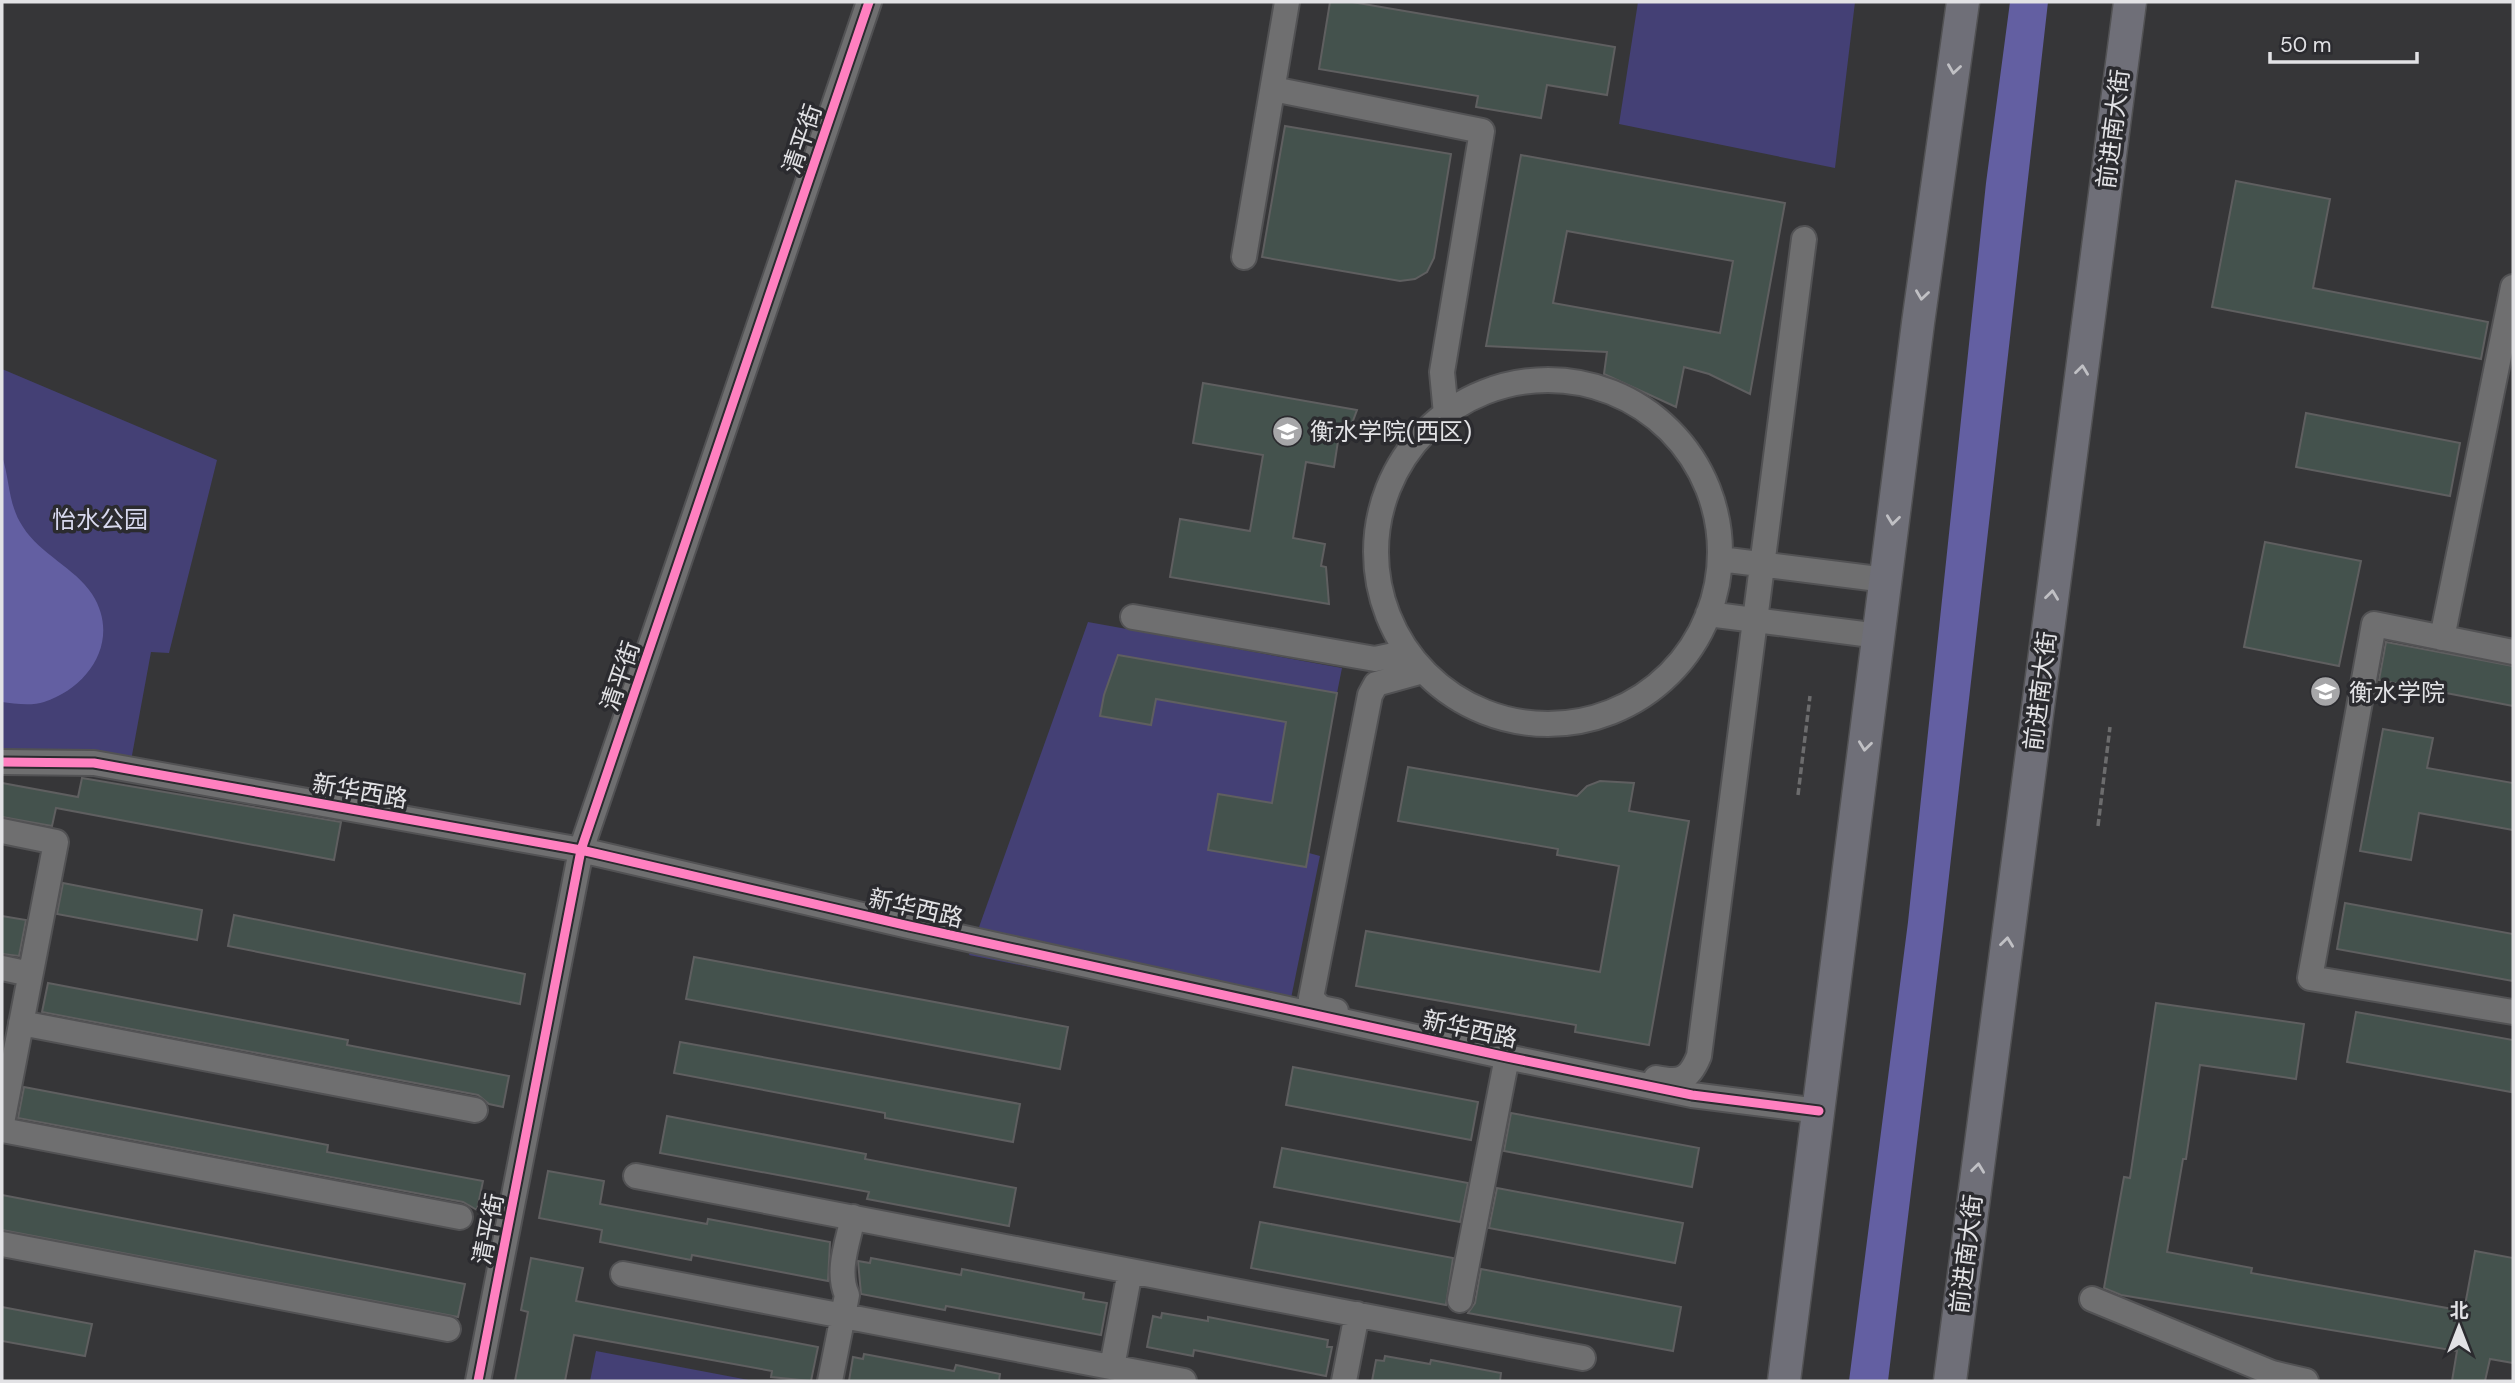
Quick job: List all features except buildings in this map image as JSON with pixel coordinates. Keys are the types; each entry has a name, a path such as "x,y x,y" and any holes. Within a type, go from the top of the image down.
{"main road":[{"path":"1784,1381 1963,2"},
{"name":"前进南大街","path":"1950,1381 2130,2"}],"street":[{"name":"清平街","path":"478,1381 581,850 869,2"},
{"path":"1244,257 1287,2"},
{"path":"1272,89 1482,131 1442,372 1446,414"},
{"path":"1415,662 1376,684 1370,695 1311,998 1321,1008 1678,1082 1686,1079 1699,1056 1804,239"},
{"path":"2442,638 2508,341 2513,287"},
{"path":"1523,382 1571,382 1594,387 1628,400 1658,420 1690,455 1711,498 1717,521 1720,559 1716,592 1708,614 1686,654 1655,687 1615,710 1571,722 1525,723 1480,711 1440,687 1415,662 1395,633 1379,589 1375,554 1378,519 1389,485 1406,454 1446,414 1478,395 1523,382"},
{"path":"1720,559 1886,580"},
{"path":"1708,614 1879,636"},
{"path":"1133,617 1375,659 1415,662"},
{"path":"2513,652 2374,624 2311,978 2513,1012"},
{"name":"新华西路","path":"2,762 94,763 581,850 909,926 1507,1056 1692,1095 1819,1111"},
{"path":"2,831 56,842 21,1023 6,1081 2,1122"},
{"path":"2,968 30,974"},
{"path":"21,1023 475,1110"},
{"path":"1460,1300 1507,1056"},
{"path":"2,1130 460,1217"},
{"path":"636,1176 1583,1358"},
{"path":"830,1381 847,1295 841,1272 853,1217"},
{"path":"2,1244 448,1329"},
{"path":"1112,1367 1130,1271"},
{"path":"623,1274 1184,1381"},
{"path":"2092,1299 2272,1374 2306,1381"},
{"path":"1344,1381 1357,1314"}],"path":[{"path":"1798,795 1810,696"},
{"path":"2098,826 2110,727"}],"green space":[{"path":"1638,2 1855,2 1835,168 1619,124"},
{"name":"怡水公园","path":"2,369 217,460 169,653 151,652 128,777 2,753"},
{"path":"1088,622 1342,668 1337,693 1119,655 1104,695 1100,715 1153,699 1286,722 1272,803 1218,794 1209,850 1306,867 1309,853 1320,856 1287,1018 969,955"},
{"path":"596,1351 754,1381 590,1381"}],"shaded area":[{"path":"2010,2 2048,2 1943,929 1888,1381 1849,1381 1908,922 1986,183"},
{"path":"2,456 18,519 30,537 85,585 100,611 103,628 102,644 87,673 60,695 34,704 2,702"}],"cycle path":[{"path":"478,1381 581,850 869,2"},
{"path":"2,762 94,763 581,850 909,926 1507,1057 1692,1095 1819,1111"}],"place":[{"name":"衡水学院(西区)","path":"1287,431"},
{"name":"衡水学院","path":"2326,692"}]}
